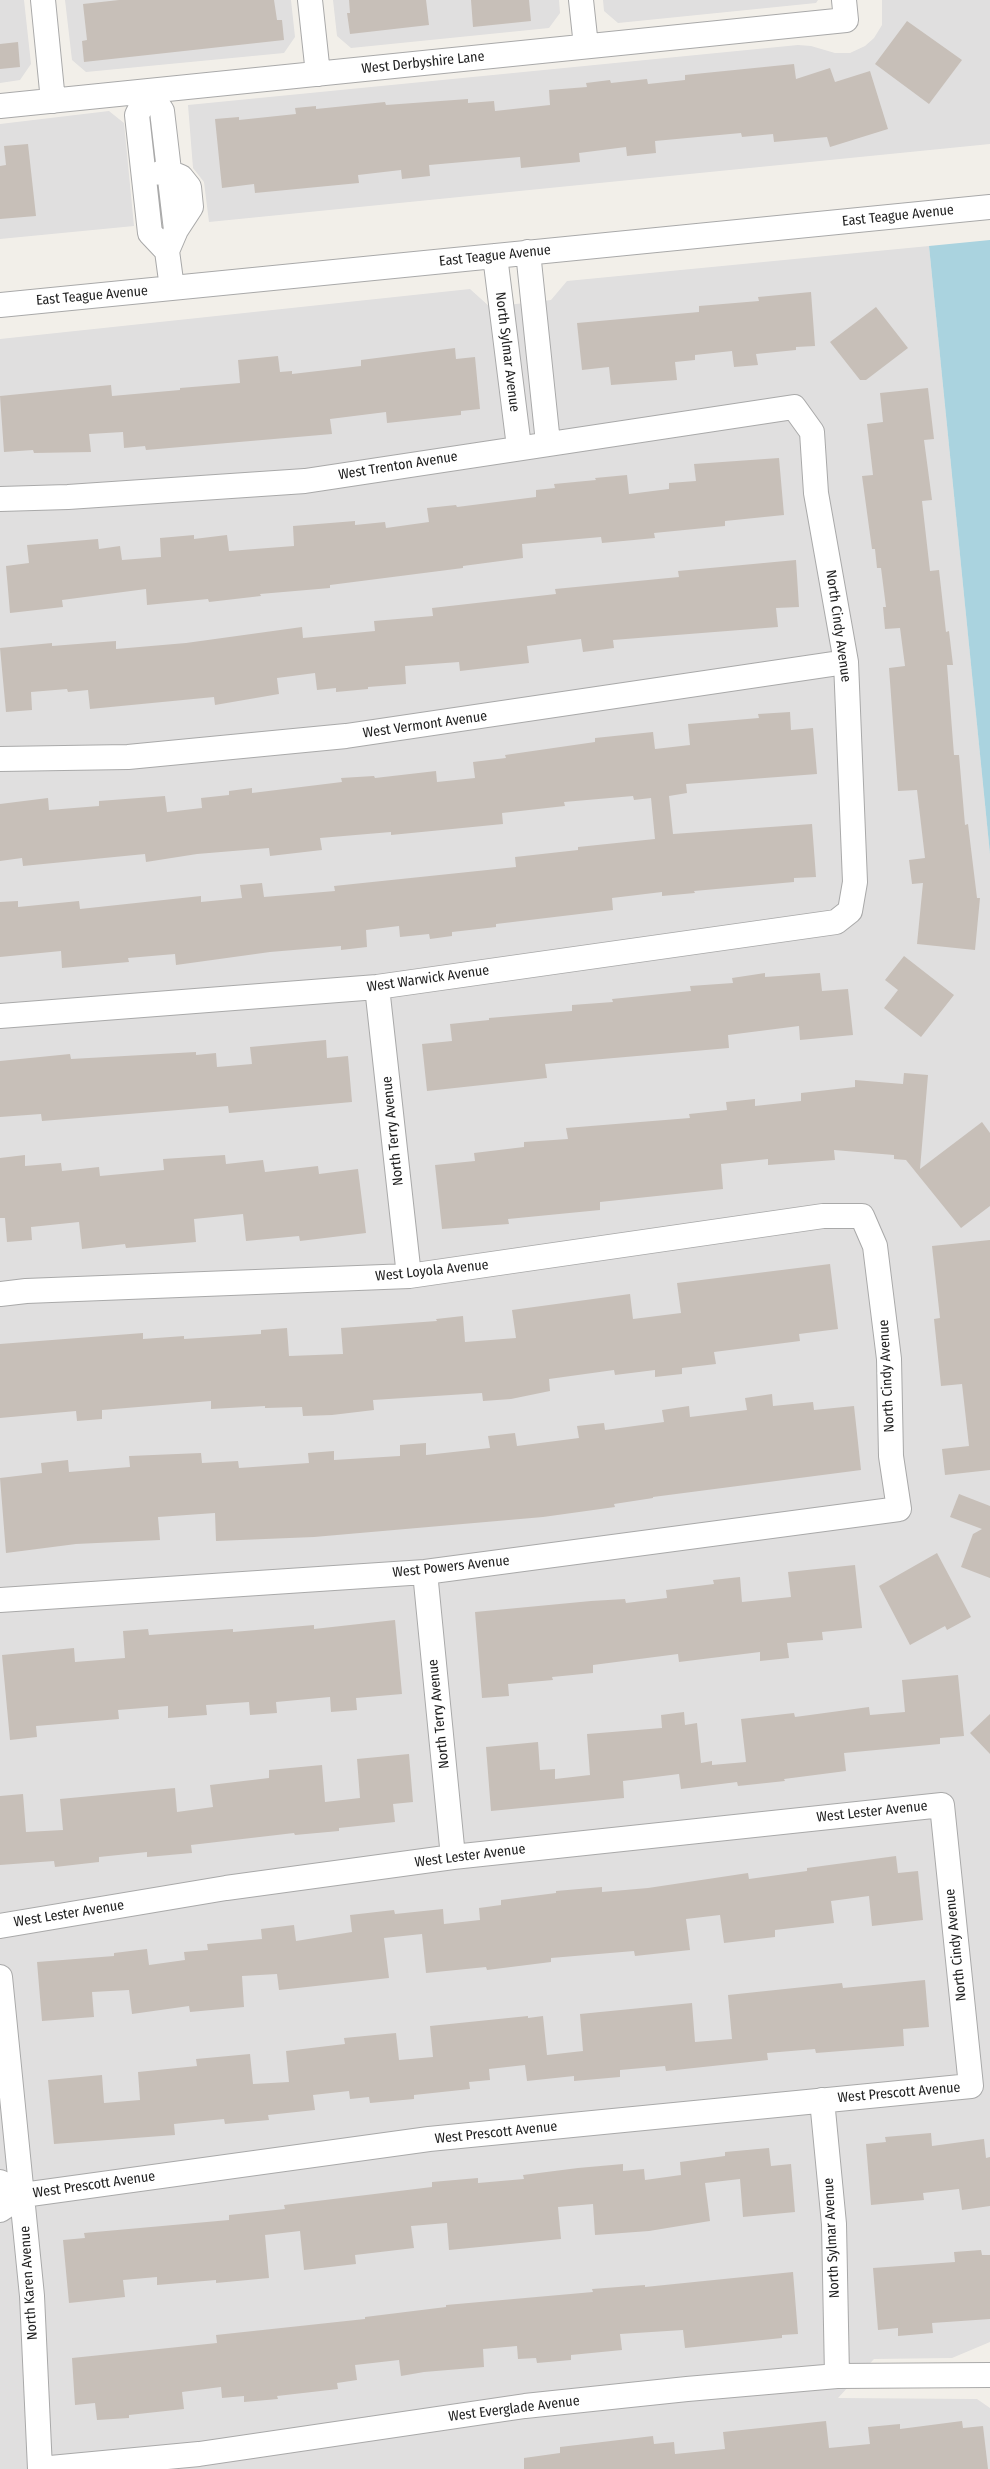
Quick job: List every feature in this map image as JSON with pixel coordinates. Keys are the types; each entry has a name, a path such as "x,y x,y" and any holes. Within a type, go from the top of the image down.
{"street":[{"path":"43,0 53,101"},
{"path":"310,0 318,74"},
{"path":"581,0 586,46"},
{"name":"West Derbyshire Lane","path":"0,106 586,46 845,10"},
{"path":"148,91 162,111 169,172 172,288"},
{"path":"148,91 137,115 150,233 171,240"},
{"path":"143,175 169,172"},
{"name":"East Teague Avenue","path":"0,304 990,207"},
{"path":"528,252 548,443"},
{"name":"North Sylmar Avenue","path":"495,256 519,448"},
{"name":"West Trenton Avenue","path":"0,499 68,497 305,481 794,407"},
{"name":"North Cindy Avenue","path":"794,407 812,432 816,493 846,662 855,882 850,911"},
{"name":"West Vermont Avenue","path":"0,759 128,757 346,736 846,662"},
{"name":"West Warwick Avenue","path":"0,1016 376,987 836,922 850,911"},
{"name":"North Terry Avenue","path":"376,987 409,1276"},
{"name":"West Loyola Avenue","path":"0,1294 409,1276 824,1216 862,1216"},
{"name":"North Cindy Avenue","path":"862,1216 875,1246 889,1359 891,1456 899,1509"},
{"name":"West Powers Avenue","path":"0,1600 425,1572 899,1509"},
{"name":"North Terry Avenue","path":"425,1572 452,1857"},
{"name":"North Cindy Avenue","path":"942,1804 971,2086"},
{"name":"West Lester Avenue","path":"0,1926 226,1888 452,1857 942,1804"},
{"name":"North Karen Avenue","path":"0,1977 32,2296 40,2469"},
{"name":"West Prescott Avenue","path":"0,2210 23,2195 429,2139 971,2086"},
{"name":"North Sylmar Avenue","path":"822,2100 834,2224 837,2376"},
{"name":"West Prescott Avenue","path":"0,2182 23,2195"},
{"name":"West Everglade Avenue","path":"40,2469 199,2454 525,2406 837,2376 990,2375"}],"shaded area":[{"path":"0,0 24,0 31,64 20,80 0,83"},
{"path":"65,0 291,0 295,37 284,53 86,72 72,60"},
{"path":"333,0 559,0 560,13 549,28 351,48 337,36"},
{"path":"603,0 818,0 816,3 618,23 604,11"},
{"path":"882,0 990,0 990,144 209,222 204,182 193,168 188,105 798,45 811,46 835,53 850,53 865,46 874,38 882,25"},
{"path":"109,111 124,123 134,226 0,239 0,124"},
{"path":"929,246 990,854 990,2342 952,2358 874,2359 838,2398 977,2399 990,2408 990,2469 0,2469 0,339 470,289 490,307 551,300 567,281"}],"water":[{"path":"990,240 990,854 929,246"}],"building":[{"path":"119,0 274,0 277,20 282,20 284,40 84,62 82,41 87,40 83,4"},
{"path":"349,0 426,0 429,25 350,34 347,13 350,13"},
{"path":"471,0 529,0 531,21 473,27"},
{"path":"907,21 962,60 929,104 875,64"},
{"path":"18,42 20,67 0,69 0,44"},
{"path":"794,64 796,79 830,68 835,82 870,71 888,129 830,147 827,137 774,142 773,134 742,137 741,133 655,141 656,153 627,156 626,147 579,153 580,162 521,168 520,157 429,165 430,176 402,179 401,170 358,175 359,183 255,193 254,184 222,188 215,119 239,117 239,120 296,114 295,108 316,106 316,109 385,102 386,105 468,99 468,103 494,101 495,111 550,105 549,90 587,87 586,83 610,80 611,83 647,79 648,84 685,80 685,75"},
{"path":"28,144 36,216 0,219 0,166 6,165 4,146"},
{"path":"811,292 815,346 796,347 796,350 756,354 758,365 734,367 732,351 695,355 695,360 675,362 677,380 611,385 609,367 582,370 577,323 699,312 699,306 759,301 758,297"},
{"path":"876,307 908,348 866,380 860,380 830,342"},
{"path":"455,348 456,359 475,357 480,409 461,411 461,415 387,423 386,412 330,419 332,434 146,450 145,446 124,448 123,432 89,434 91,452 34,453 33,450 4,452 0,396 111,385 112,396 180,390 180,388 240,383 238,360 278,356 280,372 292,371 292,374 361,366 361,360"},
{"path":"928,388 934,439 924,440 932,500 922,501 930,571 939,570 946,632 949,631 953,665 947,665 954,755 959,755 965,825 968,824 977,898 980,898 975,950 917,944 923,883 912,884 909,860 925,858 917,790 898,791 889,668 905,666 900,628 885,629 883,607 886,607 881,568 877,568 875,549 872,549 862,476 873,475 867,424 883,422 880,393"},
{"path":"779,458 784,515 725,521 725,526 654,533 655,538 602,543 601,537 522,544 523,558 463,566 463,568 330,585 330,588 260,594 261,596 209,602 208,599 147,605 146,589 62,600 63,607 10,613 6,566 29,563 27,545 98,539 99,549 120,546 122,560 161,557 160,538 194,535 194,539 227,535 229,551 294,546 293,526 355,521 355,525 385,522 386,528 429,522 427,508 456,505 457,507 536,497 536,490 555,488 554,484 596,480 595,478 627,475 629,494 669,489 669,483 696,481 694,464"},
{"path":"796,560 799,607 776,608 778,627 613,640 614,648 583,652 581,639 527,646 529,663 460,671 459,662 405,666 406,684 368,687 368,689 336,692 336,688 317,690 315,673 277,678 279,694 215,705 214,697 90,709 88,690 68,692 67,689 31,692 32,710 6,712 0,648 52,643 52,646 116,641 116,649 186,643 302,627 303,638 375,631 374,621 433,616 432,608 556,594 555,589 679,577 678,571"},
{"path":"790,712 791,730 813,728 817,774 686,784 687,793 669,796 673,834 812,824 816,877 794,878 794,882 694,891 695,893 662,896 662,892 612,898 613,910 496,924 496,927 452,932 452,936 430,939 429,934 400,937 399,926 366,930 367,947 341,950 341,946 270,952 176,965 175,954 128,958 129,962 62,968 61,951 0,957 0,902 18,901 18,907 79,901 80,909 201,896 201,902 242,898 240,885 262,883 264,897 335,891 334,886 516,867 515,857 578,850 578,847 655,839 651,798 634,800 633,796 564,802 565,806 502,813 503,824 391,835 391,832 320,838 322,850 270,856 269,848 197,854 146,862 145,854 23,866 22,858 0,861 0,804 48,798 49,810 99,806 99,801 165,796 167,812 202,808 201,798 229,795 229,791 252,788 252,793 342,782 341,778 374,776 375,778 436,771 437,782 475,778 473,762 506,758 505,755 595,742 595,738 653,732 655,749 690,745 688,724 759,718 758,714"},
{"path":"904,956 954,995 921,1037 884,1008 898,990 885,980"},
{"path":"765,973 765,977 820,973 822,991 848,989 853,1035 800,1040 799,1026 728,1035 729,1048 545,1064 547,1078 427,1091 422,1044 452,1041 450,1024 489,1020 489,1018 572,1011 572,1005 613,1002 612,999 691,991 690,986 733,983 732,978"},
{"path":"326,1040 327,1058 348,1056 352,1102 229,1113 228,1106 42,1121 41,1114 0,1117 0,1061 70,1054 71,1059 196,1052 196,1055 216,1053 217,1067 252,1064 250,1047"},
{"path":"904,1073 928,1075 920,1169 982,1122 990,1133 990,1206 961,1228 906,1160 894,1159 894,1155 834,1150 835,1160 768,1165 768,1159 721,1164 723,1189 600,1202 600,1210 508,1219 509,1224 442,1229 435,1165 475,1161 474,1153 524,1147 524,1142 568,1139 566,1128 690,1118 689,1114 727,1110 726,1102 755,1099 755,1106 801,1101 801,1093 855,1087 855,1080 903,1084"},
{"path":"25,1155 25,1166 61,1163 62,1171 99,1167 100,1176 164,1170 163,1159 225,1155 226,1164 263,1160 265,1172 318,1166 319,1174 358,1169 366,1233 300,1241 299,1236 246,1241 243,1214 194,1219 196,1242 126,1248 125,1244 82,1249 79,1222 31,1227 32,1240 7,1242 5,1218 0,1218 0,1158"},
{"path":"990,1240 990,1470 945,1475 942,1449 969,1446 962,1384 941,1386 934,1319 940,1318 932,1246"},
{"path":"830,1264 838,1329 799,1334 800,1341 714,1352 716,1364 682,1368 682,1374 655,1377 655,1370 615,1375 614,1370 549,1379 550,1391 511,1399 483,1401 482,1393 373,1400 374,1410 332,1415 303,1416 302,1407 265,1408 265,1406 211,1409 211,1401 102,1410 102,1419 77,1421 76,1411 0,1418 0,1344 143,1333 143,1339 184,1336 184,1339 261,1334 261,1330 287,1328 289,1356 343,1354 341,1328 437,1321 436,1319 463,1316 465,1342 516,1338 512,1310 630,1294 633,1319 681,1313 677,1283"},
{"path":"772,1394 773,1406 813,1402 814,1410 854,1406 861,1470 653,1497 614,1504 615,1507 543,1517 314,1537 216,1541 215,1513 158,1517 160,1540 76,1544 6,1553 0,1478 42,1473 41,1463 68,1460 69,1472 130,1467 129,1456 201,1453 202,1463 238,1461 239,1468 309,1463 308,1453 334,1451 334,1460 400,1456 400,1445 426,1443 426,1455 490,1448 488,1436 515,1433 517,1446 579,1438 577,1426 604,1423 605,1430 664,1422 662,1410 689,1406 690,1417 747,1410 745,1398"},
{"path":"959,1494 990,1506 990,1578 961,1567 973,1534 982,1529 950,1517"},
{"path":"937,1553 971,1617 947,1630 945,1626 910,1645 879,1586"},
{"path":"855,1565 862,1628 822,1632 823,1640 787,1643 789,1658 760,1661 760,1652 679,1662 678,1654 593,1665 593,1673 552,1677 553,1680 508,1684 509,1696 482,1698 475,1612 591,1601 625,1599 626,1603 667,1598 666,1590 714,1584 713,1580 740,1577 742,1602 791,1597 788,1572"},
{"path":"395,1620 402,1694 356,1698 357,1710 331,1712 330,1697 276,1702 277,1713 250,1715 249,1702 206,1705 207,1715 168,1718 168,1706 118,1710 119,1719 36,1726 37,1737 10,1740 2,1655 74,1648 75,1662 125,1658 123,1631 148,1629 149,1635 233,1629 233,1632 314,1625 314,1629"},
{"path":"958,1675 964,1736 940,1738 940,1744 844,1753 846,1771 784,1779 785,1781 738,1786 737,1782 681,1789 679,1774 623,1781 624,1798 491,1811 486,1747 538,1742 540,1770 555,1769 555,1779 590,1775 587,1734 662,1728 661,1715 684,1712 685,1725 697,1723 701,1763 712,1761 712,1765 746,1762 741,1719 794,1713 795,1717 869,1707 870,1715 905,1712 902,1680"},
{"path":"990,1714 990,1754 970,1733"},
{"path":"409,1754 413,1802 393,1804 395,1822 339,1828 339,1831 295,1835 294,1833 191,1845 192,1853 147,1857 147,1852 99,1857 99,1862 55,1867 54,1861 0,1865 0,1796 23,1794 26,1832 63,1830 60,1799 175,1788 177,1812 213,1807 210,1785 269,1778 269,1770 322,1765 325,1802 360,1798 357,1759"},
{"path":"896,1856 898,1873 918,1871 923,1920 872,1926 869,1896 831,1901 834,1923 775,1930 775,1937 724,1943 720,1915 686,1919 690,1950 635,1956 634,1951 551,1958 551,1962 487,1970 486,1967 426,1973 422,1934 384,1938 389,1978 279,1990 277,1974 242,1976 244,2007 190,2012 189,2006 132,2014 129,1990 92,1992 94,2017 42,2021 37,1962 114,1956 114,1953 147,1949 149,1965 185,1960 184,1952 208,1950 207,1944 262,1939 261,1929 294,1925 296,1941 352,1932 350,1915 394,1910 395,1914 443,1909 444,1924 480,1920 479,1908 501,1905 501,1900 556,1893 556,1891 602,1887 602,1892 648,1888 748,1873 749,1879 807,1871 807,1868"},
{"path":"925,1980 929,2027 903,2029 904,2046 816,2053 815,2049 767,2053 768,2060 666,2071 665,2066 620,2070 620,2077 574,2081 574,2076 527,2081 525,2065 489,2069 490,2080 469,2082 470,2089 414,2095 414,2099 370,2103 369,2097 350,2099 349,2091 313,2095 315,2110 268,2115 269,2120 225,2124 224,2119 174,2124 175,2135 54,2144 48,2080 102,2075 104,2103 140,2100 138,2072 197,2066 196,2059 250,2054 253,2084 289,2082 286,2051 345,2044 344,2038 396,2033 399,2060 433,2057 430,2026 528,2016 528,2018 543,2016 547,2055 583,2051 580,2014 692,2003 695,2042 732,2039 728,1995 842,1983 843,1988"},
{"path":"931,2133 932,2146 984,2139 986,2158 990,2157 990,2206 962,2210 959,2189 923,2193 924,2200 871,2205 866,2144 886,2142 885,2137"},
{"path":"769,2148 771,2166 791,2164 795,2212 743,2217 740,2179 705,2183 710,2221 649,2231 595,2235 593,2204 558,2207 561,2239 449,2250 447,2223 411,2226 414,2248 355,2255 356,2264 304,2270 300,2231 265,2235 269,2278 216,2283 216,2280 157,2285 157,2277 123,2280 125,2297 69,2303 63,2240 85,2238 84,2233 229,2220 229,2215 285,2209 284,2205 432,2187 432,2182 478,2178 478,2183 524,2179 523,2175 578,2168 623,2164 623,2171 644,2169 645,2180 681,2175 680,2162 725,2156 725,2152"},
{"path":"981,2250 982,2255 990,2255 990,2319 932,2323 933,2333 898,2336 898,2328 878,2330 873,2268 955,2262 954,2252"},
{"path":"793,2272 798,2334 782,2335 782,2338 685,2348 683,2330 620,2334 622,2350 571,2355 571,2360 537,2363 536,2358 518,2359 517,2346 483,2349 484,2367 401,2376 399,2360 355,2365 357,2380 337,2383 338,2389 277,2396 278,2399 244,2402 244,2396 222,2398 221,2387 182,2392 184,2409 129,2415 129,2418 97,2420 95,2403 75,2405 72,2358 217,2343 216,2335 365,2319 365,2317 446,2307 446,2305 593,2292 592,2289 645,2285 645,2287"},
{"path":"826,2421 829,2448 870,2444 868,2427 900,2424 900,2429 962,2421 963,2428 983,2426 988,2469 524,2469 524,2458 560,2453 560,2447 653,2436 654,2444 674,2442 675,2454 725,2449 723,2432"}]}
